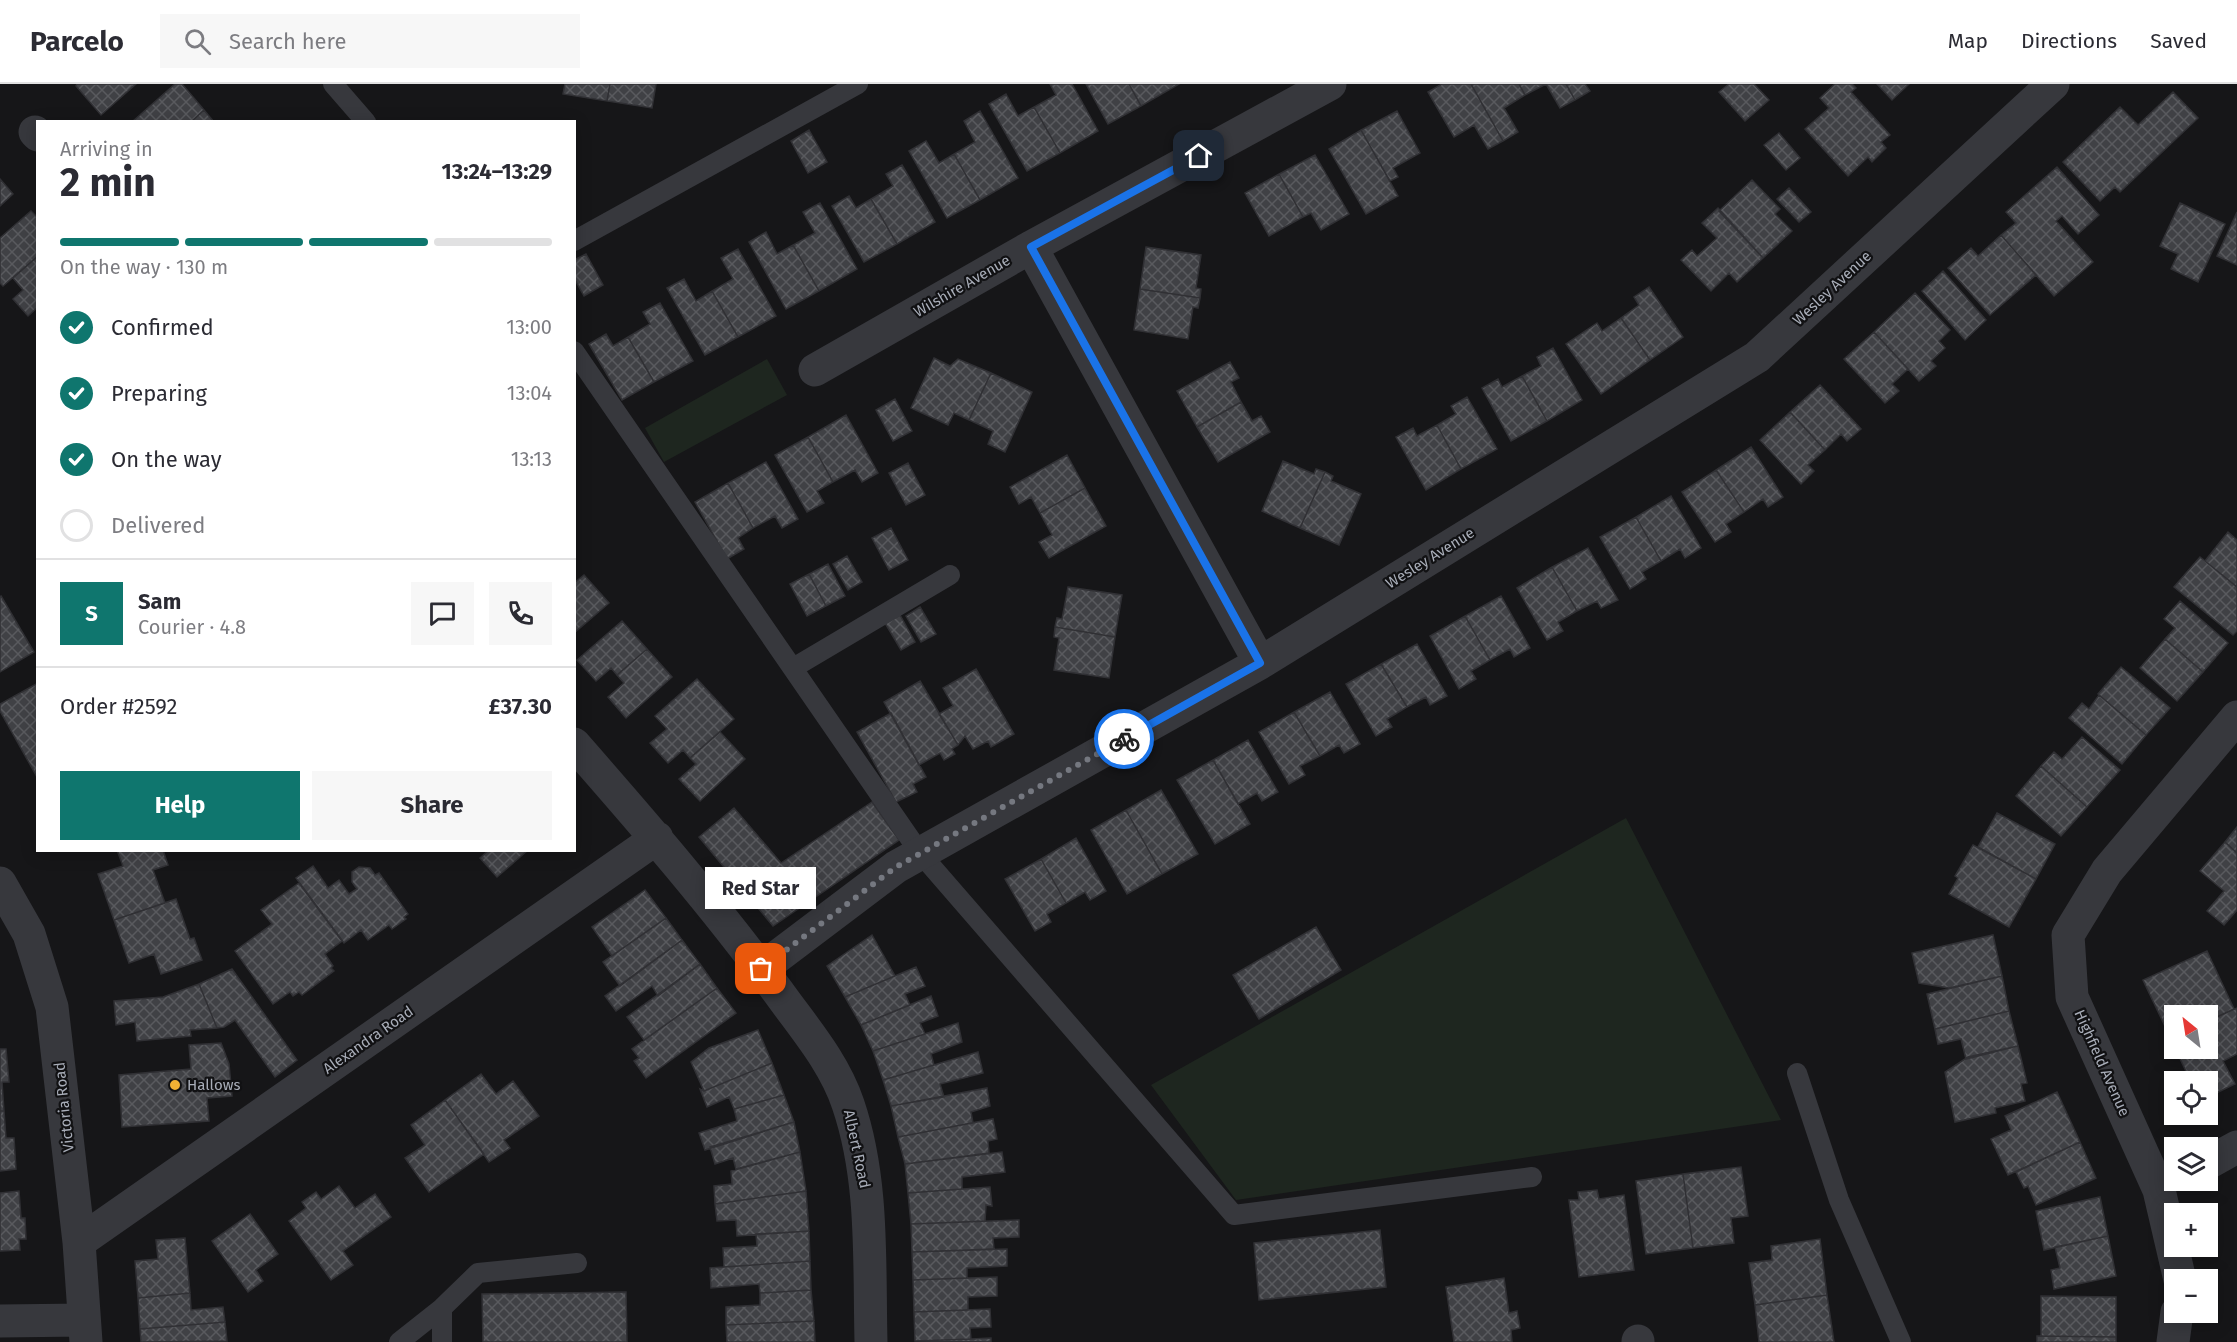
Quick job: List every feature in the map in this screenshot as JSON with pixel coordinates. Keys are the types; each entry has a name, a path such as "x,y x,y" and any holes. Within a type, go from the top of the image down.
{"street":[{"name":"Wilshire Avenue","path":"815,370 1031,247 1330,84"},
{"name":"Wesley Avenue","path":"761,969 896,867 1260,663 1757,357 2053,84"},
{"path":"1031,247 1260,663"},
{"name":"Highfield Avenue","path":"2164,1179 2072,997 2068,935 2108,871 2237,717"},
{"name":"Albert Road","path":"576,746 657,838 761,969 825,1056 848,1102 858,1140 867,1196 871,1342"},
{"name":"Alexandra Road","path":"79,1242 657,838"},
{"name":"Victoria Road","path":"0,883 29,934 52,1007 79,1242 85,1331"},
{"path":"2218,1157 2237,1147"},
{"name":"Highfield Avenue","path":"2168,1191 2178,1269"},
{"path":"0,1320 85,1331"},
{"path":"2173,1342 2176,1323"}],"lane":[{"path":"333,84 364,120"},
{"path":"576,240 858,84"},
{"path":"576,354 920,853 1234,1215 1532,1177"},
{"path":"793,668 950,575"},
{"path":"1797,1073 1839,1200 1901,1342"},
{"path":"399,1342 442,1308 478,1273 577,1263"},
{"path":"442,1308 442,1342"}],"shaded area":[{"path":"767,359 787,395 664,462 645,428"},
{"path":"1626,818 1781,1120 1236,1200 1151,1085"}],"building":[{"path":"77,84 136,84 101,115 76,86"},
{"path":"175,84 182,84 204,110 193,120 134,120"},
{"path":"565,84 610,84 607,101 563,94"},
{"path":"610,84 656,84 652,108 607,101"},
{"path":"1050,84 1072,84 1098,131 1060,153 1034,107 1056,95"},
{"path":"1086,84 1129,84 1141,106 1108,124"},
{"path":"1129,84 1179,84 1141,106"},
{"path":"1442,84 1471,84 1503,141 1488,149 1474,125 1454,137 1428,92"},
{"path":"1471,84 1519,84 1525,95 1504,108 1518,132 1503,141"},
{"path":"1519,84 1546,84 1525,95"},
{"path":"1546,84 1566,84 1575,100 1560,108"},
{"path":"1566,84 1585,84 1590,91 1575,100"},
{"path":"1729,84 1754,84 1769,100 1745,121 1719,92"},
{"path":"1835,84 1852,84 1856,88 1851,92 1890,135 1881,142 1886,148 1872,162 1868,157 1848,176 1805,129 1829,108 1820,98"},
{"path":"1877,84 1909,84 1892,100"},
{"path":"2173,92 2198,118 2120,192 2115,187 2100,201 2063,162 2120,107 2138,125"},
{"path":"1006,94 1018,116 1034,107 1060,153 1027,171 989,104"},
{"path":"204,110 212,120 193,120"},
{"path":"980,111 1018,178 980,200 954,154 975,142 964,121"},
{"path":"1397,111 1420,153 1393,168 1398,177 1390,181 1361,130"},
{"path":"809,130 827,162 808,173 791,141"},
{"path":"1361,130 1398,196 1366,214 1329,149"},
{"path":"1779,133 1800,158 1786,170 1764,145"},
{"path":"926,141 939,163 954,154 980,200 947,218 909,151"},
{"path":"1315,155 1349,214 1321,230 1311,213 1303,217 1279,174"},
{"path":"902,165 935,222 897,244 871,199 893,186 886,174"},
{"path":"2057,167 2099,215 2078,234 2062,216 2056,221 2093,262 2054,296 2001,235 2016,223 2006,212"},
{"path":"1279,174 1303,217 1269,236 1245,193"},
{"path":"0,179 13,194 0,206"},
{"path":"1752,180 1780,209 1775,214 1792,231 1763,258 1719,211"},
{"path":"1789,188 1811,212 1799,222 1777,199"},
{"path":"849,196 856,208 871,199 897,244 864,262 832,206"},
{"path":"820,203 857,269 819,291 793,245 815,233 803,212"},
{"path":"2180,203 2225,224 2198,282 2171,269 2178,254 2160,246"},
{"path":"1718,208 1763,258 1737,282 1729,273 1711,291 1681,260 1692,250 1697,256 1717,238 1702,223"},
{"path":"31,211 36,216 36,258 3,286 0,283 0,238"},
{"path":"2237,212 2237,265 2217,256"},
{"path":"766,232 777,254 793,245 819,291 786,309 749,242"},
{"path":"2001,235 2036,275 1990,315 1948,268 1971,248 1978,256"},
{"path":"1146,247 1201,255 1196,288 1201,289 1200,298 1140,289"},
{"path":"738,249 776,316 738,337 712,291 733,279 721,258"},
{"path":"586,254 603,285 584,296 576,282 576,259"},
{"path":"36,258 36,309 28,316 13,299 23,290 13,278"},
{"path":"1943,271 1986,320 1965,340 1922,291"},
{"path":"684,279 696,301 712,291 738,337 705,355 667,288"},
{"path":"1649,287 1683,337 1650,360 1621,318 1639,305 1634,297"},
{"path":"1140,289 1200,298 1198,308 1193,307 1188,339 1134,330"},
{"path":"1915,293 1950,330 1939,341 1945,348 1931,361 1936,366 1919,381 1874,332"},
{"path":"660,303 693,361 654,382 628,337 650,324 643,312"},
{"path":"1621,318 1650,360 1601,394 1566,344 1597,323 1602,331"},
{"path":"1874,332 1908,369 1892,384 1899,391 1885,403 1844,359"},
{"path":"606,334 613,346 628,337 654,382 622,400 589,344"},
{"path":"1553,348 1582,400 1547,421 1522,376 1541,366 1537,357"},
{"path":"934,358 950,366 958,359 991,373 969,420 954,413 948,425 911,408"},
{"path":"1230,362 1239,378 1231,382 1241,402 1197,427 1177,391"},
{"path":"991,373 1032,392 1005,452 988,444 993,431 969,420"},
{"path":"1522,376 1547,421 1511,441 1482,388 1498,379 1502,387"},
{"path":"1820,385 1861,429 1847,441 1841,434 1825,450 1790,412"},
{"path":"1467,397 1497,449 1461,469 1437,425 1456,414 1451,406"},
{"path":"895,399 912,431 893,441 876,410"},
{"path":"1241,402 1252,421 1261,416 1270,432 1218,462 1197,427"},
{"path":"1790,412 1825,450 1808,465 1814,471 1801,484 1760,440"},
{"path":"846,415 878,473 862,482 855,470 833,482 808,437"},
{"path":"1437,425 1461,469 1426,490 1396,437 1413,428 1417,436"},
{"path":"808,437 833,482 817,491 824,503 807,512 775,455"},
{"path":"1751,447 1783,497 1768,507 1763,499 1744,512 1716,470"},
{"path":"1067,455 1085,488 1040,513 1031,497 1019,504 1010,487"},
{"path":"1283,461 1314,474 1316,469 1325,472 1300,528 1262,511"},
{"path":"766,462 798,519 782,528 775,516 753,528 728,483"},
{"path":"908,463 925,495 906,505 889,473"},
{"path":"1716,470 1744,512 1726,524 1731,532 1715,542 1682,492"},
{"path":"1325,472 1333,476 1331,481 1361,494 1339,545 1300,528"},
{"path":"728,483 753,528 738,538 744,549 727,559 695,502"},
{"path":"1085,488 1106,526 1049,558 1039,542 1052,535 1040,513"},
{"path":"1671,496 1701,548 1685,558 1680,549 1661,561 1636,517"},
{"path":"1636,517 1661,561 1642,572 1646,579 1630,589 1600,537"},
{"path":"891,528 908,560 889,570 872,538"},
{"path":"2228,532 2237,540 2237,587 2205,561"},
{"path":"1588,548 1618,600 1601,608 1597,601 1577,611 1552,567"},
{"path":"847,556 862,582 848,590 833,564"},
{"path":"2200,557 2237,587 2237,631 2233,635 2174,587"},
{"path":"828,564 845,596 826,606 809,574"},
{"path":"1552,567 1577,611 1558,622 1563,631 1547,640 1517,588"},
{"path":"809,574 826,606 807,616 790,584"},
{"path":"584,575 609,603 576,631 576,581"},
{"path":"1068,587 1122,595 1115,637 1055,627 1057,618 1062,619"},
{"path":"1501,596 1530,648 1514,657 1510,649 1490,660 1465,616"},
{"path":"0,597 34,652 0,672"},
{"path":"2180,601 2228,643 2203,672 2165,639 2175,628 2164,619"},
{"path":"920,607 936,634 921,642 906,616"},
{"path":"900,615 915,642 901,650 885,623"},
{"path":"1465,616 1490,660 1471,671 1476,679 1459,689 1430,636"},
{"path":"622,621 647,649 617,675 611,668 596,681 577,660"},
{"path":"1055,627 1115,637 1109,678 1054,670 1059,638 1054,637"},
{"path":"2165,639 2203,672 2177,701 2140,668"},
{"path":"1417,644 1447,696 1430,705 1426,697 1407,707 1381,664"},
{"path":"647,649 672,677 626,718 608,697 624,683 617,675"},
{"path":"1381,664 1407,707 1387,719 1392,727 1376,736 1346,684"},
{"path":"2121,667 2170,708 2146,735 2098,694"},
{"path":"976,669 1014,734 991,747 988,741 973,749 965,736 958,745 939,714 953,706 943,688"},
{"path":"697,679 734,719 690,758 683,750 668,763 650,743 667,729 655,716"},
{"path":"920,681 958,745 952,749 955,754 944,760 940,753 919,765 884,702"},
{"path":"36,684 36,775 0,711 0,704"},
{"path":"1330,692 1360,744 1344,753 1339,745 1320,756 1294,712"},
{"path":"2099,695 2146,735 2122,764 2069,718 2082,703 2089,709"},
{"path":"1294,712 1320,756 1300,766 1305,775 1289,784 1259,732"},
{"path":"891,713 926,777 913,784 917,792 896,802 857,732"},
{"path":"720,732 745,759 700,801 679,779 696,764 690,758"},
{"path":"2082,737 2120,770 2087,807 2041,766 2054,752 2062,759"},
{"path":"1248,740 1278,792 1262,801 1257,793 1238,804 1213,760"},
{"path":"1213,760 1250,824 1215,844 1177,780"},
{"path":"2041,766 2087,807 2061,836 2016,796"},
{"path":"1161,790 1198,854 1162,874 1126,810"},
{"path":"872,802 899,840 773,926 699,837 734,808 781,863"},
{"path":"1126,810 1162,874 1127,894 1091,830"},
{"path":"1997,813 2055,844 2036,879 1978,847"},
{"path":"2237,827 2237,853 2225,842"},
{"path":"1076,838 1106,891 1090,900 1085,892 1066,903 1041,859"},
{"path":"2225,842 2237,853 2237,910 2224,925 2207,911 2224,891 2200,871"},
{"path":"1973,845 2036,879 2009,927 1949,894 1958,878 1955,876"},
{"path":"118,852 164,852 168,865 153,870 165,903 114,920 98,874 123,866"},
{"path":"487,852 526,852 497,877 480,858"},
{"path":"1041,859 1066,903 1047,914 1051,922 1035,931 1005,879"},
{"path":"313,866 328,888 339,880 349,894 357,889 352,882 352,872 359,867 370,868 375,875 379,873 408,914 404,917 406,919 392,929 389,925 368,940 361,930 344,943 296,878"},
{"path":"299,883 342,941 325,954 334,971 302,995 299,992 293,996 290,992 273,1004 235,951 272,924 261,910"},
{"path":"645,890 666,918 612,956 592,927"},
{"path":"176,899 190,939 194,938 202,960 161,974 154,954 129,963 114,920"},
{"path":"666,918 682,940 620,986 603,962"},
{"path":"1316,927 1341,970 1259,1019 1233,975"},
{"path":"872,935 895,976 845,997 827,966"},
{"path":"1993,935 2002,976 1949,988 1919,983 1912,953"},
{"path":"682,940 700,964 658,996 652,986 616,1011 605,996"},
{"path":"2207,951 2234,1009 2218,1016 2218,1005 2164,1005 2164,1024 2143,980"},
{"path":"700,964 717,988 644,1040 627,1017"},
{"path":"916,967 925,986 905,994 910,1005 861,1025 845,997"},
{"path":"232,969 297,1060 275,1077 235,1020 224,1027 217,1028 199,984"},
{"path":"2002,976 2009,1011 1935,1029 1927,994"},
{"path":"199,984 217,1028 190,1030 191,1036 137,1041 135,1022 116,1025 114,1001 163,997"},
{"path":"717,988 736,1013 646,1078 634,1061 639,1058 632,1049"},
{"path":"931,996 938,1016 920,1023 925,1034 873,1051 861,1025"},
{"path":"2237,1008 2237,1054 2223,1061 2235,1084 2218,1092 2218,1071 2186,1071 2180,1059 2218,1059 2218,1017"},
{"path":"2009,1011 2018,1046 1966,1059 1961,1039 1938,1044 1935,1029"},
{"path":"958,1023 962,1042 931,1054 934,1065 883,1080 873,1051"},
{"path":"758,1030 772,1063 704,1091 691,1062 709,1048"},
{"name":"Hallows","path":"221,1043 229,1064 232,1096 207,1098 209,1121 122,1127 119,1075 191,1069 189,1045"},
{"path":"2018,1046 2027,1083 2021,1084 2025,1101 1995,1108 1996,1113 1955,1122 1945,1072 1968,1057"},
{"path":"0,1049 6,1049 9,1082 2,1082 4,1111 0,1111"},
{"path":"978,1052 983,1073 940,1084 944,1097 891,1106 883,1080"},
{"path":"772,1063 784,1095 734,1109 729,1097 707,1107 700,1089 704,1091"},
{"path":"481,1074 496,1094 513,1081 539,1116 504,1140 510,1148 489,1162 445,1100"},
{"path":"987,1088 990,1106 971,1112 973,1123 898,1137 891,1106"},
{"path":"2057,1092 2080,1142 2008,1175 1991,1139 2011,1130 2005,1116"},
{"path":"784,1095 794,1122 705,1150 699,1133 737,1121 734,1109"},
{"path":"445,1100 484,1154 429,1192 405,1158 425,1145 411,1125"},
{"path":"0,1111 4,1111 6,1138 14,1138 16,1169 0,1171"},
{"path":"993,1119 997,1139 988,1141 989,1153 905,1164 898,1137"},
{"path":"794,1122 800,1152 736,1169 733,1158 715,1164 710,1147"},
{"path":"2080,1142 2096,1178 2036,1205 2028,1186 2024,1188 2016,1172"},
{"path":"800,1152 806,1191 715,1204 714,1186 732,1184 731,1171"},
{"path":"1002,1152 1005,1172 962,1177 962,1189 908,1193 905,1164"},
{"path":"1741,1167 1748,1216 1731,1218 1734,1243 1693,1248 1683,1174"},
{"path":"1683,1174 1693,1248 1646,1254 1636,1181"},
{"path":"339,1186 355,1208 375,1194 391,1217 343,1251 353,1265 331,1280 289,1221 306,1208 302,1202 316,1192 321,1199"},
{"path":"990,1187 992,1206 986,1205 985,1221 911,1224 908,1193"},
{"path":"1597,1190 1599,1199 1624,1195 1634,1270 1579,1277 1569,1200 1579,1200 1578,1192"},
{"path":"19,1191 21,1218 25,1218 26,1239 19,1239 20,1250 0,1251 0,1193"},
{"path":"806,1191 809,1231 737,1236 736,1220 717,1221 715,1204"},
{"path":"2100,1197 2108,1236 2044,1250 2036,1211"},
{"path":"250,1214 278,1254 256,1270 263,1281 248,1292 212,1241"},
{"path":"1019,1220 1019,1237 993,1238 994,1249 912,1252 911,1224"},
{"path":"1380,1230 1386,1287 1259,1300 1254,1243"},
{"path":"809,1231 810,1261 724,1267 723,1248 757,1246 756,1234"},
{"path":"2108,1236 2116,1276 2054,1289 2051,1270 2060,1268 2055,1247"},
{"path":"185,1238 190,1293 138,1298 135,1261 158,1259 156,1240"},
{"path":"1820,1239 1827,1295 1755,1305 1749,1263 1772,1260 1771,1246"},
{"path":"1007,1249 1007,1266 967,1268 967,1278 913,1280 912,1252"},
{"path":"810,1261 811,1290 760,1293 759,1284 711,1288 710,1268"},
{"path":"997,1277 997,1296 968,1297 968,1310 914,1312 913,1280"},
{"path":"1504,1278 1509,1313 1517,1311 1520,1328 1511,1330 1512,1342 1454,1342 1446,1287"},
{"path":"811,1290 814,1321 726,1325 726,1307 760,1305 760,1293"},
{"path":"626,1292 627,1342 483,1342 482,1294"},
{"path":"190,1293 191,1310 223,1307 225,1322 140,1329 138,1298"},
{"path":"1827,1295 1834,1342 1759,1342 1755,1305"},
{"path":"2041,1296 2116,1297 2116,1337 2041,1336"},
{"path":"990,1309 991,1327 970,1328 971,1339 915,1341 914,1312"},
{"path":"814,1321 815,1342 727,1342 726,1325"},
{"path":"225,1322 227,1341 141,1342 140,1329"},
{"path":"2037,1336 2116,1337 2116,1342 2037,1342"},
{"path":"991,1338 991,1342 915,1341 971,1339"}],"way so far":[{"path":"761,969 896,867 1124,739"}],"place":[{"name":"Red Star","path":"761,969"},
{"name":"Hallows","path":"175,1085"}],"route":[{"path":"1124,739 1260,663 1031,247 1199,156"}]}
